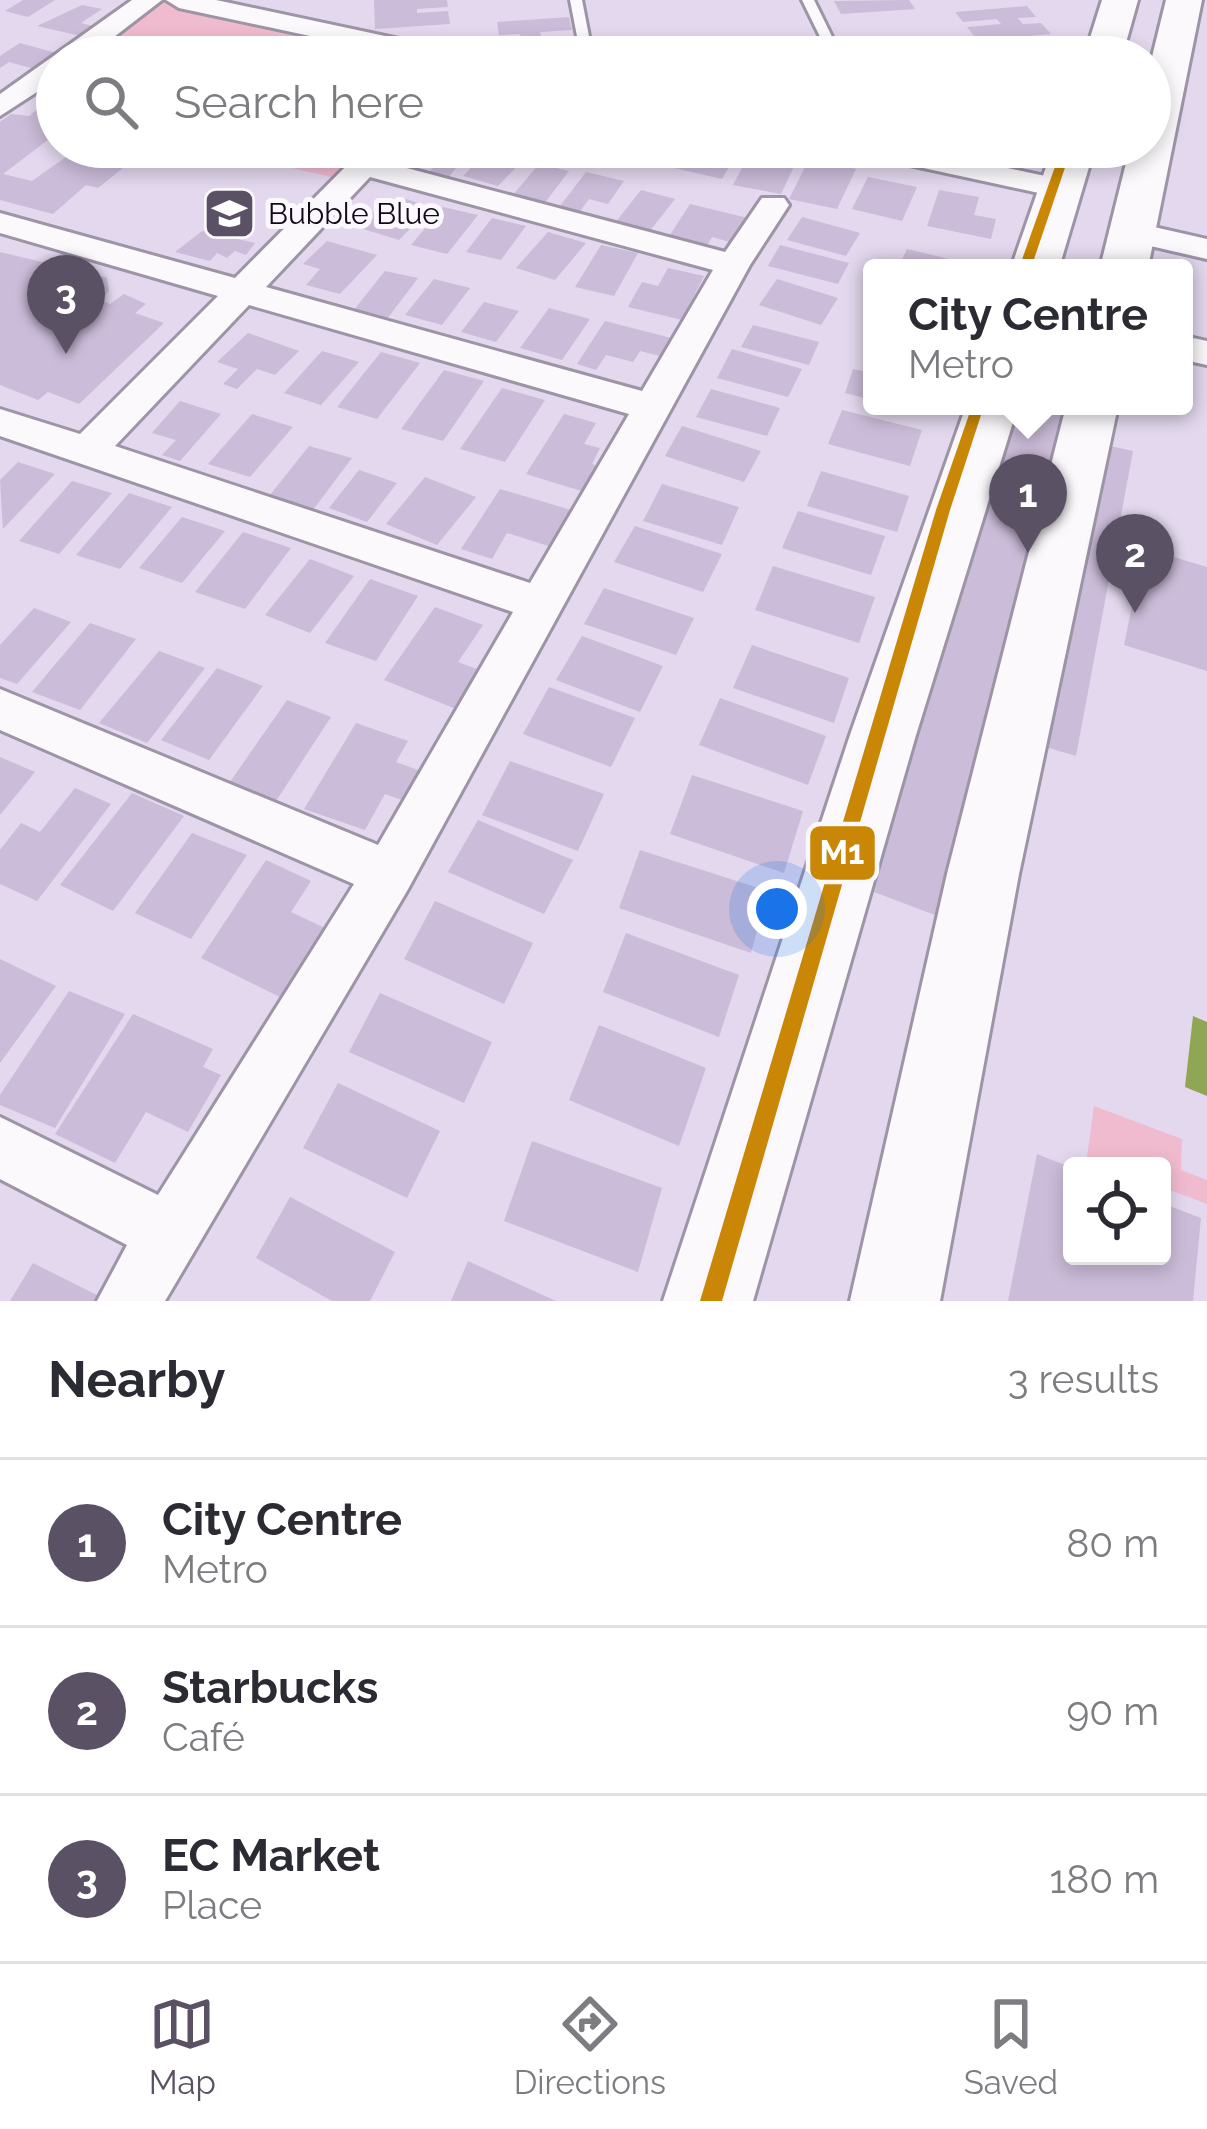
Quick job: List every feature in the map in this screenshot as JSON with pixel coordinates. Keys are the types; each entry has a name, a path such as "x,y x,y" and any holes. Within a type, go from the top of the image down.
{"main road":[{"path":"1109,36 1120,0"},
{"path":"1171,44 1184,0"},
{"path":"1038,259 1068,168"},
{"path":"1130,236 1142,168"},
{"path":"708,1301 883,735 989,415"},
{"path":"895,1301 983,874 1090,415"}],"street":[{"path":"99,36 149,0"},
{"path":"179,0 346,36"},
{"path":"308,28 340,0"},
{"path":"0,77 31,85"},
{"path":"0,107 36,81"},
{"path":"87,451 362,168"},
{"path":"410,168 733,265"},
{"path":"129,1301 389,874 733,265 773,205"},
{"path":"0,223 652,407"},
{"path":"1130,236 1207,225"},
{"path":"1130,236 1207,249"},
{"path":"0,422 543,605"},
{"path":"0,709 389,874"},
{"path":"0,1147 168,1233"}],"lane":[{"path":"575,0 583,36"},
{"path":"808,0 826,36"}],"shaded area":[{"path":"159,0 326,36 104,36"},
{"path":"292,168 351,168 340,179"},
{"path":"1193,1016 1207,1022 1207,1096 1185,1087"},
{"path":"1094,1106 1182,1139 1181,1170 1207,1180 1207,1204 1171,1190 1171,1157 1087,1157"}],"building":[{"path":"23,0 55,0 28,17 5,11"},
{"path":"374,0 447,0 448,7 417,9 417,13 448,11 450,24 375,29"},
{"path":"909,0 915,9 841,14 834,1"},
{"path":"82,5 102,9 81,23 100,28 87,36 37,26"},
{"path":"1027,6 1036,17 1018,18 1023,24 1041,23 1051,34 974,36 967,27 1001,24 997,19 963,22 955,12"},
{"path":"569,17 572,30 540,32 541,36 499,35 497,22"},
{"path":"20,43 36,47 36,70 9,62 0,68 0,56"},
{"path":"36,110 36,149 3,174 32,181 50,168 123,168 98,188 86,185 53,214 0,200 0,122 11,114 29,116"},
{"path":"433,168 456,168 447,179 427,175"},
{"path":"471,168 515,168 498,186 463,176"},
{"path":"536,168 569,171 544,204 512,196"},
{"path":"674,168 729,168 722,179"},
{"path":"742,168 793,168 781,194 733,185"},
{"path":"804,168 856,169 837,209 789,199"},
{"path":"586,172 624,181 608,204 589,199 577,215 557,210"},
{"path":"868,177 917,187 902,221 852,209"},
{"path":"641,190 675,199 649,232 615,223"},
{"path":"939,190 979,197 974,215 996,219 991,239 927,226"},
{"path":"406,199 431,207 399,240 337,221 352,207 375,213 385,203 399,206"},
{"path":"690,204 752,219 737,244 712,237 706,247 668,238"},
{"path":"443,207 478,215 447,254 411,245"},
{"path":"802,217 860,233 846,256 787,240"},
{"path":"492,218 526,226 501,260 466,252"},
{"path":"202,231 255,243 246,255 235,251 227,258 217,253 210,261 175,252"},
{"path":"548,232 586,243 555,280 516,268"},
{"path":"327,241 377,255 340,294 306,285 320,269 303,264"},
{"path":"601,245 638,253 614,296 575,287"},
{"path":"780,245 849,263 838,284 768,266"},
{"path":"907,249 949,259 902,259"},
{"path":"63,251 83,260 76,267 107,278 109,291 100,300 110,304 124,294 146,304 135,313 164,323 79,404 48,392 38,400 0,385 0,252 50,264"},
{"path":"668,268 704,276 682,320 628,307 642,282 658,286"},
{"path":"385,271 418,278 387,319 353,311"},
{"path":"434,279 470,288 442,325 405,315"},
{"path":"777,279 838,298 821,325 759,305"},
{"path":"484,302 519,311 496,342 461,332"},
{"path":"549,308 590,319 562,360 520,348"},
{"path":"605,321 679,340 668,358 640,351 633,362 606,355 596,370 577,364"},
{"path":"753,325 819,342 809,365 741,347"},
{"path":"248,333 299,351 275,375 257,369 237,389 223,384 238,369 217,362"},
{"path":"732,349 802,369 788,397 717,378"},
{"path":"322,351 359,362 321,405 284,393"},
{"path":"381,352 420,363 377,419 337,407"},
{"path":"853,369 863,371 863,398 845,393"},
{"path":"444,370 484,381 443,441 401,429"},
{"path":"502,388 545,400 505,462 460,449"},
{"path":"711,389 780,408 767,436 696,417"},
{"path":"180,401 221,414 180,461 162,455 176,440 152,433"},
{"path":"842,410 922,430 910,466 828,444"},
{"path":"252,414 293,427 250,477 208,464"},
{"path":"564,414 596,423 584,444 600,448 592,464 606,469 591,494 526,474"},
{"path":"963,415 1011,420 1012,415 1106,415 1101,444 1133,451 1076,756 1032,743 996,938 874,892 923,706 893,693"},
{"path":"682,426 761,451 744,482 665,456"},
{"path":"309,446 352,458 310,514 266,500"},
{"path":"18,462 55,474 3,529 0,480"},
{"path":"359,470 397,483 367,522 329,508"},
{"path":"821,471 909,496 897,532 807,506"},
{"path":"425,477 476,497 437,545 386,524"},
{"path":"72,481 112,493 59,554 19,541"},
{"path":"662,484 739,507 722,545 643,521"},
{"path":"500,489 578,512 558,549 507,533 492,559 461,549"},
{"path":"129,493 172,507 120,569 76,555"},
{"path":"798,511 885,536 871,575 782,548"},
{"path":"182,517 225,531 182,583 139,568"},
{"path":"635,526 722,554 703,592 614,562"},
{"path":"243,532 291,548 245,609 195,592"},
{"path":"1144,548 1207,567 1207,671 1124,645"},
{"path":"310,559 354,576 310,633 265,615"},
{"path":"773,566 875,597 859,643 755,610"},
{"path":"370,579 418,596 376,661 325,643"},
{"path":"604,588 694,618 676,655 584,624"},
{"path":"435,607 483,625 458,662 490,674 466,713 384,680"},
{"path":"34,608 71,622 17,684 0,678 0,645"},
{"path":"90,623 136,639 80,710 32,692"},
{"path":"582,636 663,666 640,712 556,680"},
{"path":"752,645 849,678 834,723 733,688"},
{"path":"159,651 205,668 147,743 99,723"},
{"path":"217,668 263,686 209,760 161,740"},
{"path":"549,687 635,718 611,767 523,734"},
{"path":"720,698 826,736 808,785 699,745"},
{"path":"287,700 331,717 276,801 230,782"},
{"path":"356,723 408,741 396,762 426,773 410,803 385,794 365,830 304,809"},
{"path":"0,757 35,772 0,815"},
{"path":"510,761 604,794 578,851 482,815"},
{"path":"692,775 803,811 784,873 670,834"},
{"path":"75,788 111,804 37,901 0,884 0,850 21,823 40,832"},
{"path":"132,793 184,816 113,911 60,885"},
{"path":"478,820 573,860 544,914 448,872"},
{"path":"192,833 247,855 191,939 135,913"},
{"path":"640,850 768,891 751,953 619,908"},
{"path":"266,860 311,881 291,912 329,930 286,1000 201,958"},
{"path":"435,901 533,943 504,1004 404,959"},
{"path":"626,933 739,975 719,1037 603,992"},
{"path":"0,959 56,986 0,1063"},
{"path":"69,991 125,1014 55,1128 0,1105 0,1095"},
{"path":"380,993 492,1042 464,1103 349,1052"},
{"path":"133,1014 213,1049 203,1067 221,1075 188,1132 146,1112 115,1163 55,1134"},
{"path":"599,1025 706,1068 679,1146 569,1100"},
{"path":"338,1083 440,1131 407,1198 303,1148"},
{"path":"532,1141 662,1188 638,1272 504,1221"},
{"path":"1037,1154 1063,1164 1063,1265 1171,1265 1171,1206 1201,1218 1193,1301 1008,1301"},
{"path":"290,1197 395,1252 370,1301 332,1301 256,1258"},
{"path":"468,1261 556,1301 451,1301"},
{"path":"33,1263 99,1296 96,1301 10,1301"}],"transit line":[{"name":"M1","path":"1028,259 1060,168"},
{"name":"M1","path":"711,1301 975,415"}],"place":[{"name":"Bubble Blue","path":"229,214"},
{"name":"EC Market","path":"66,354"},
{"name":"City Centre","path":"1028,553"},
{"name":"Starbucks","path":"1135,613"}]}
